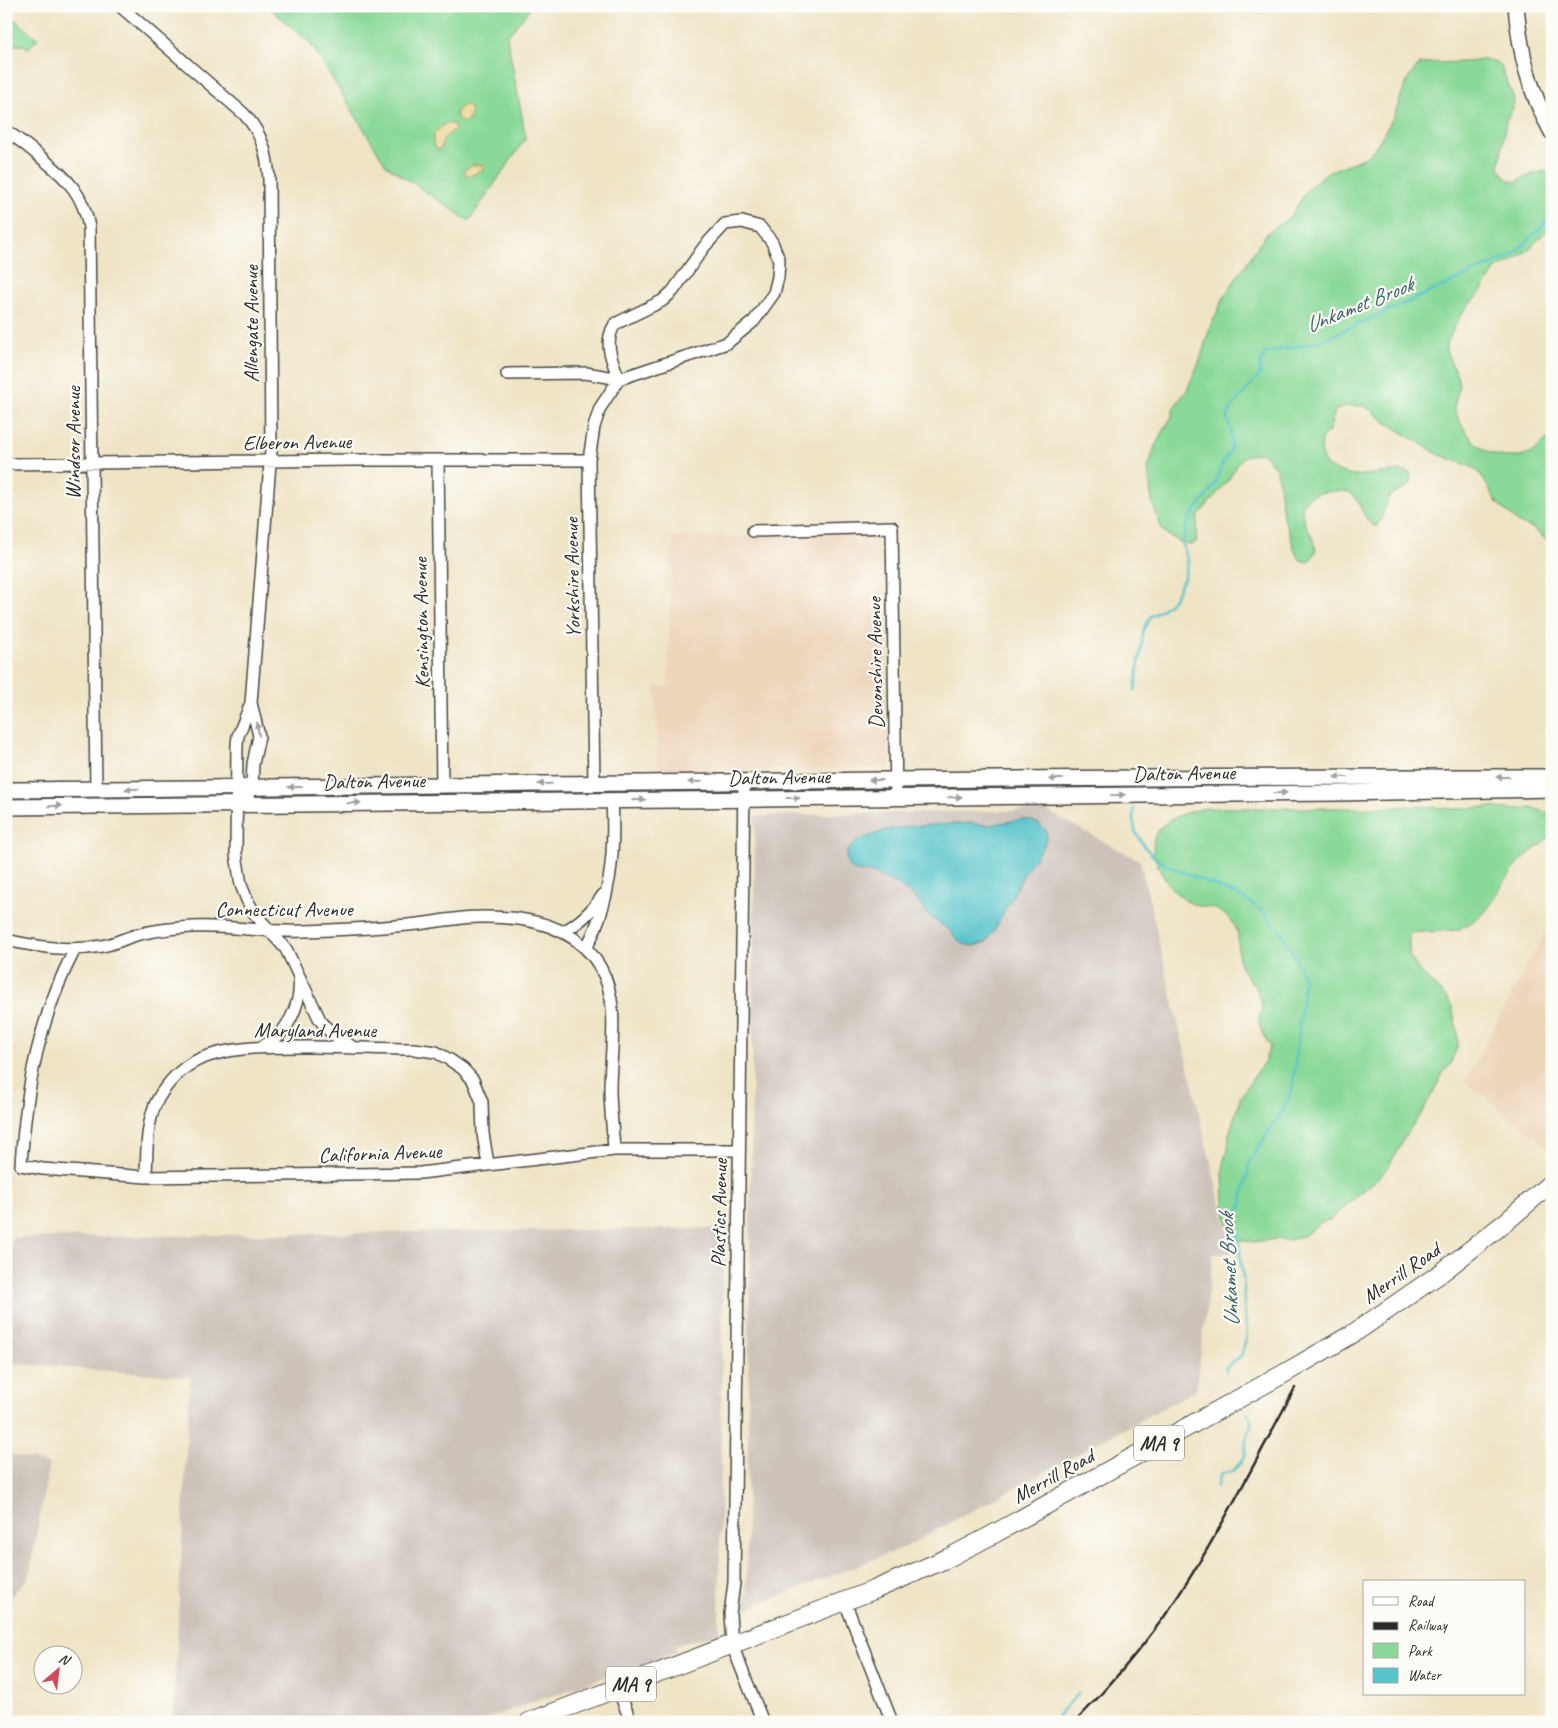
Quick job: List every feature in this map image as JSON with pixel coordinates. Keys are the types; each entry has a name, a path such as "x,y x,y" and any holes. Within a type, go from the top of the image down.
{"highway":[{"name":"Merrill Road","path":"529,1722 845,1602 924,1569 978,1543 1331,1347 1385,1313 1441,1273 1507,1222 1552,1182"}],"main road":[{"path":"1516,6 1518,33 1527,75 1536,101 1552,132"},
{"name":"Dalton Avenue","path":"6,790 1336,776 1552,777"},
{"name":"Dalton Avenue","path":"6,807 1552,789"}],"street":[{"name":"Allengate Avenue","path":"120,6 244,114 257,131 264,147 269,179 270,461 252,703 259,736 253,764 252,787"},
{"name":"Windsor Avenue","path":"6,131 65,178 78,194 87,213 90,242 96,789"},
{"path":"507,374 586,373 618,379 727,343 754,321 774,293 778,277 779,260 772,242 760,227 742,222 725,224 704,247 673,291 662,301 615,324 610,332 608,348 618,379"},
{"name":"Yorkshire Avenue","path":"594,784 589,460 594,427 600,408 618,379"},
{"name":"Kensington Avenue","path":"438,460 442,786"},
{"name":"Elberon Avenue","path":"6,464 589,460"},
{"name":"Devonshire Avenue","path":"753,531 892,527 896,798"},
{"name":"Allengate Avenue","path":"252,703 238,736 236,854 242,884 255,914 286,949 320,1020 332,1034 354,1048"},
{"name":"Plastics Avenue","path":"744,781 734,1583 730,1614 732,1645 762,1722"},
{"path":"236,805 246,798 252,787"},
{"path":"586,949 594,935 611,878 614,832 612,801"},
{"path":"562,932 573,926 596,905 609,885"},
{"name":"Connecticut Avenue","path":"6,940 54,949 75,949 103,946 140,934 192,927 300,932 357,929 479,917 514,918 534,922 562,932 581,944 601,969 610,997 612,1034 610,1091 614,1150"},
{"name":"California Avenue","path":"75,949 61,978 40,1034 30,1078 21,1165 43,1169 146,1176 420,1173 614,1150 739,1150"},
{"path":"257,1048 272,1041 279,1035 290,1018 299,992 298,974"},
{"name":"Maryland Avenue","path":"146,1176 147,1139 155,1105 166,1087 179,1073 193,1063 216,1054 276,1047 414,1049 436,1052 463,1068 473,1080 482,1102 483,1134 488,1164"},
{"path":"845,1602 892,1722"},
{"path":"618,1689 631,1722"}],"shaded area":[{"path":"885,533 889,768 658,771 656,687 668,687 673,537"},
{"path":"1045,810 1140,861 1232,1253 1213,1254 1196,1390 905,1547 746,1609 755,816"},
{"path":"1552,920 1552,1151 1465,1081"},
{"path":"6,1155 8,1155 8,1242 6,1242"},
{"path":"723,1228 719,1634 675,1645 676,1652 477,1722 173,1722 190,1377 6,1363 6,1331 12,1238"},
{"path":"6,1453 49,1464 29,1577 6,1602"}],"green space":[{"path":"267,6 532,6 507,37 526,138 469,221 386,165 311,44"},
{"path":"6,12 38,39 28,49 24,45 6,45"},
{"path":"1494,61 1500,65 1514,98 1513,108 1506,121 1499,168 1508,180 1516,182 1530,175 1546,171 1552,176 1552,226 1527,251 1496,269 1476,299 1470,303 1460,316 1446,345 1446,351 1459,385 1454,408 1463,427 1476,443 1483,449 1502,456 1525,456 1552,436 1552,545 1534,529 1519,523 1497,503 1481,475 1474,468 1438,454 1363,406 1346,406 1335,411 1329,431 1321,441 1322,458 1326,465 1334,470 1353,476 1400,471 1411,474 1411,483 1406,488 1390,495 1376,527 1367,519 1358,502 1350,493 1338,491 1313,495 1304,502 1302,511 1304,521 1315,545 1315,550 1309,562 1300,560 1294,549 1283,516 1277,470 1264,454 1260,453 1244,456 1229,479 1198,516 1196,542 1191,545 1171,537 1161,527 1152,502 1148,469 1155,446 1172,416 1174,407 1187,390 1200,360 1210,327 1225,295 1266,234 1290,217 1306,192 1316,181 1328,172 1366,157 1377,145 1394,116 1410,76 1420,64"},
{"path":"1422,806 1455,809 1489,807 1506,809 1530,808 1552,813 1552,834 1528,854 1505,880 1485,912 1472,922 1457,930 1409,933 1409,955 1419,971 1446,997 1452,1007 1457,1029 1458,1045 1450,1065 1443,1073 1423,1111 1405,1136 1389,1166 1377,1179 1331,1219 1320,1223 1305,1235 1289,1240 1275,1239 1254,1242 1233,1239 1228,1229 1224,1206 1223,1171 1225,1156 1228,1151 1229,1134 1241,1096 1264,1062 1270,1046 1260,1025 1259,1018 1262,1007 1258,992 1242,970 1239,962 1238,936 1235,926 1222,912 1192,904 1174,891 1161,873 1154,855 1155,836 1164,824 1177,816 1207,808 1380,808"}],"sand":[{"path":"464,105 471,110 469,120 464,123 458,120 456,113"},
{"path":"446,123 454,125 455,129 444,138 441,148 437,150 433,143 434,133"},
{"path":"479,164 484,166 482,170 470,176 465,174 464,171 471,166"}],"water":[{"path":"1023,819 1033,821 1046,830 1047,837 1044,845 1024,874 995,929 986,942 974,946 963,944 958,940 948,929 929,916 915,898 898,884 872,873 856,871 850,868 846,862 847,851 857,841 886,830 910,826 970,823 988,825"}],"waterway":[{"name":"Unkamet Brook","path":"1135,690 1144,628 1151,616 1173,600 1184,578 1188,561 1182,543 1190,518 1215,485 1221,466 1231,449 1231,429 1227,419 1232,406 1260,375 1261,361 1266,353 1320,341 1513,255 1552,217"},
{"name":"Unkamet Brook","path":"1134,808 1135,831 1152,855 1173,868 1235,894 1264,913 1282,934 1294,955 1304,979 1293,1087 1284,1108 1250,1161 1241,1207 1236,1219 1244,1286 1247,1336 1241,1356 1226,1367 1226,1371"},
{"name":"Unkamet Brook","path":"1217,1487 1221,1474 1233,1471 1241,1462 1245,1453 1252,1421 1247,1413"},
{"name":"Unkamet Brook","path":"1056,1722 1062,1710 1079,1693"}],"railway":[{"path":"1075,1722 1132,1658 1182,1590 1200,1562 1295,1388"}]}
